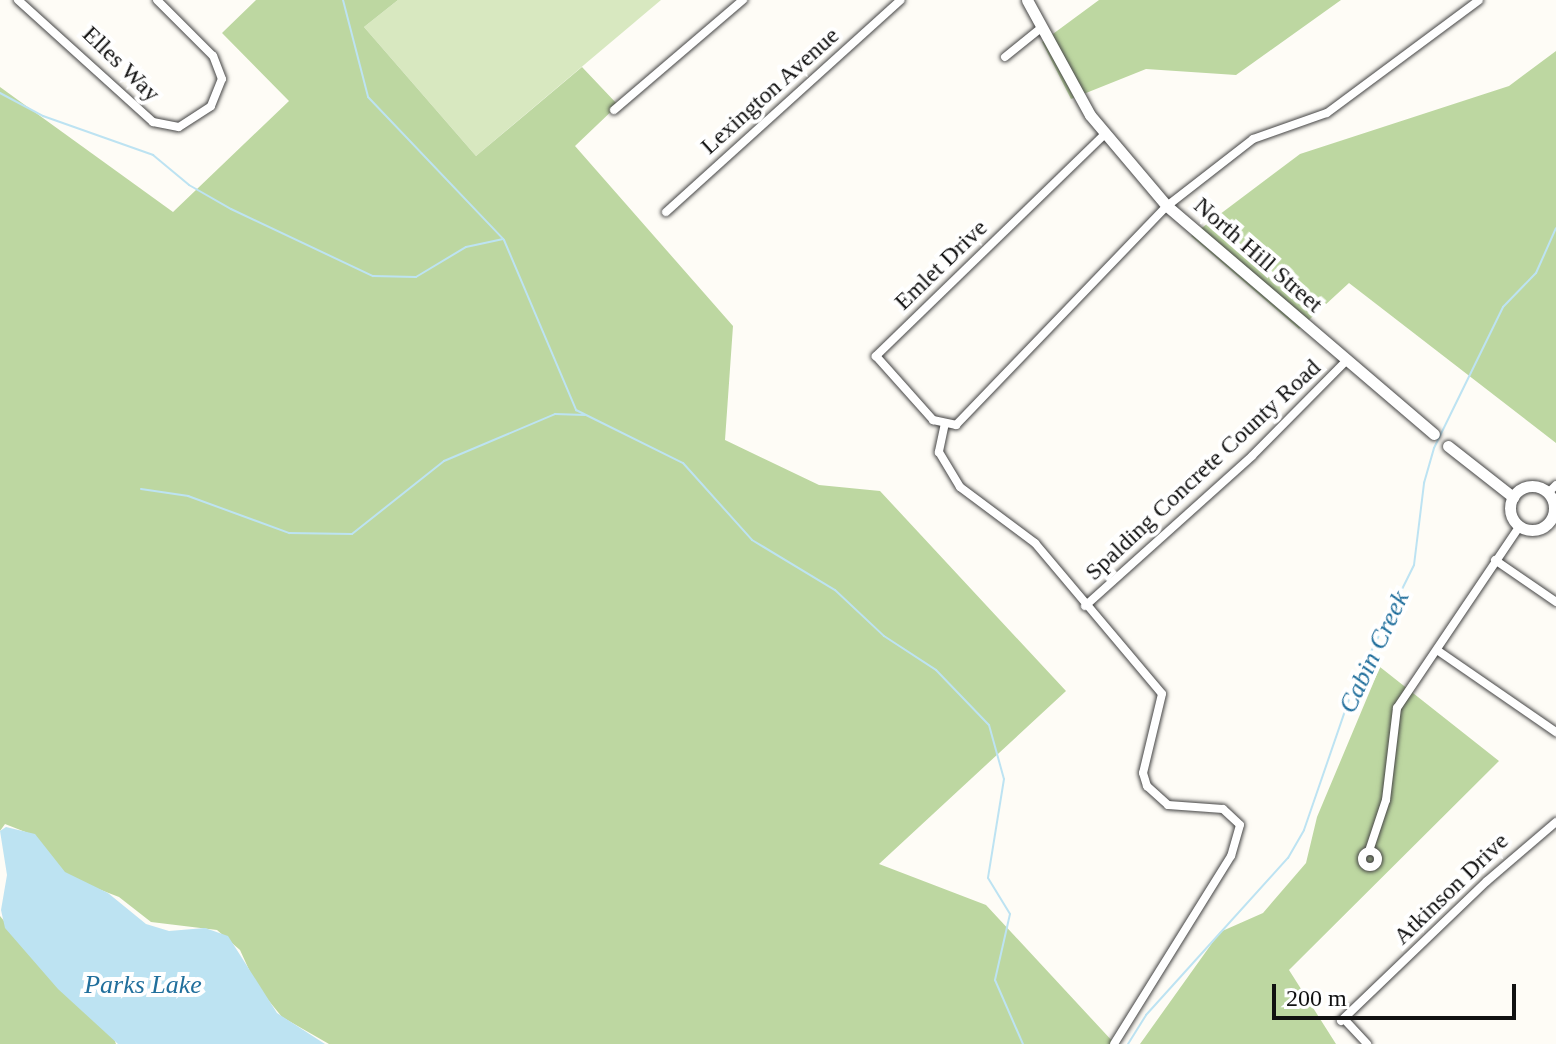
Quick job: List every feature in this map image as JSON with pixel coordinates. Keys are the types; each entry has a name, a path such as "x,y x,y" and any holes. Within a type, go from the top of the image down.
{"street":[{"name":"Elles Way","path":"18,0 153,122 179,127 211,106 222,79 213,56 157,0"},
{"path":"614,110 743,0"},
{"path":"883,0 891,9"},
{"name":"Lexington Avenue","path":"666,212 901,0"},
{"name":"North Hill Street","path":"1027,0 1104,135 1167,206 1346,361 1513,497"},
{"path":"1114,1044 1231,856 1240,825 1223,809 1168,805 1147,786 1143,773 1162,694 1035,543 960,487 939,452 945,423 956,425 987,396 1167,206 1253,139 1327,113 1479,0"},
{"path":"1005,57 1041,28"},
{"name":"Emlet Drive","path":"945,423 933,420 876,356 1104,135"},
{"name":"Spalding Concrete County Road","path":"1085,606 1252,456 1346,361"},
{"path":"1529,486 1552,489 1553,521 1533,531 1519,527 1510,510 1513,497 1529,486"},
{"path":"1369,851 1386,800 1397,708 1519,527"},
{"path":"1495,560 1556,602"},
{"path":"1437,650 1556,732"},
{"name":"Atkinson Drive","path":"1367,1044 1342,1020 1556,822"}],"green space":[{"path":"256,0 398,0 364,27 476,156 582,67 618,105 575,146 733,326 725,440 819,485 880,491 1066,691 879,864 986,905 1115,1044 329,1044 282,1017 256,985 240,950 217,930 151,922 119,897 62,875 33,835 5,824 0,831 0,87 173,212 289,101 222,33"},
{"path":"398,0 661,0 476,156 364,27"},
{"path":"1099,0 1341,0 1236,75 1146,69 1071,99 1042,42"},
{"path":"1556,51 1556,443 1349,283 1299,329 1191,236 1300,154 1509,86"},
{"path":"1380,667 1499,761 1289,970 1336,1044 1140,1044 1220,932 1263,913 1306,863 1317,817"},
{"path":"0,916 50,978 110,1028 116,1044 0,1044"}],"water":[{"name":"Parks Lake","path":"6,827 35,834 65,872 108,893 146,924 169,931 205,928 228,936 277,1013 325,1044 118,1044 58,989 5,928 1,910 7,875 0,831"}],"waterway":[{"path":"343,0 368,97 504,240 576,410 683,463 752,540 835,590 884,636 936,670 989,725 1004,779 988,878 1010,914 995,980 1023,1044"},
{"path":"0,93 43,116 153,155 189,185 231,209 373,276 416,277 466,247 503,239"},
{"name":"Cabin Creek","path":"1128,1044 1146,1015 1288,858 1304,830 1353,688 1414,565 1424,483 1434,448 1503,307 1536,273 1556,228"},
{"path":"141,489 188,496 289,533 352,534 444,461 555,414 585,415"}]}
